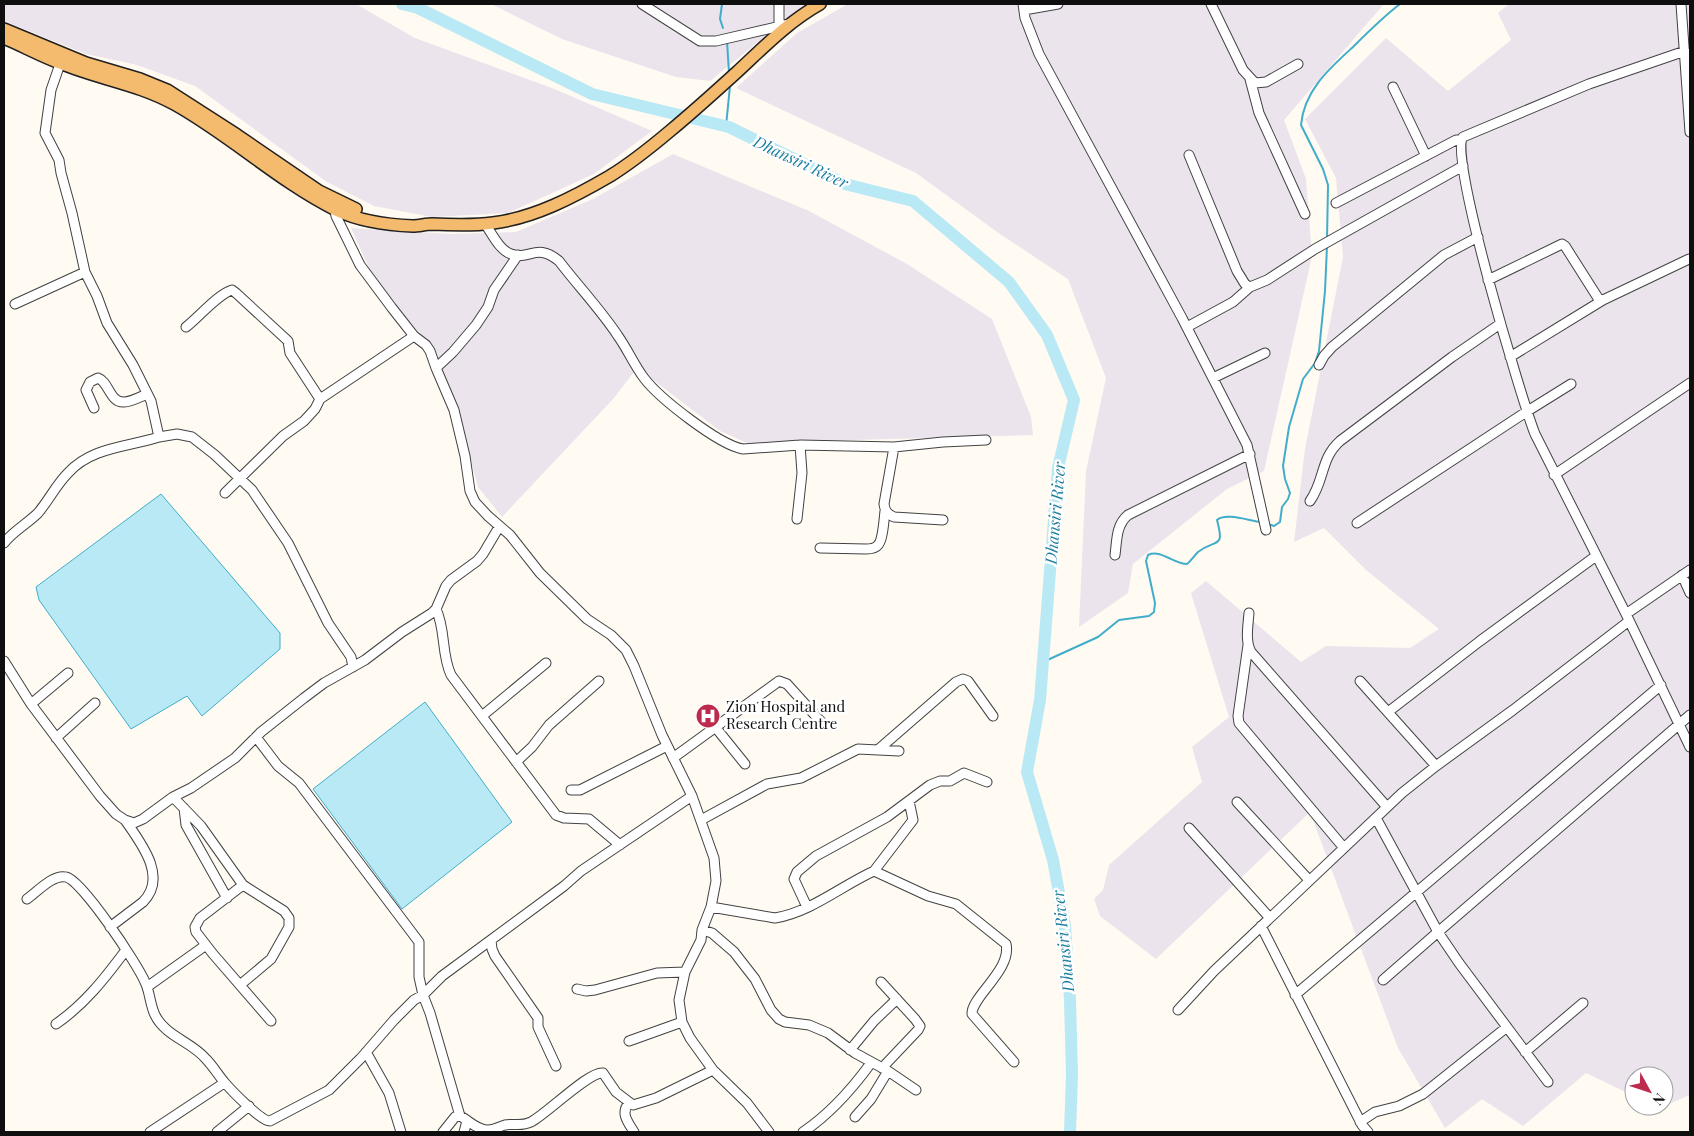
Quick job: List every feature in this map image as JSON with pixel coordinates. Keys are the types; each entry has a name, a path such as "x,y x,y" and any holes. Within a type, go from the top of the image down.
{"main road":[{"path":"4,38 60,64 142,89 174,104 284,178 334,204 369,213 429,224 461,226 512,220 547,208 610,176 644,152 696,108 784,25 820,4"},
{"path":"4,29 86,63 140,79 166,90 334,204"}],"street":[{"path":"646,5 700,41 716,41 784,25 780,4"},
{"path":"1058,4 1024,7 1028,26 1039,54 1187,327 1250,454 1266,530"},
{"path":"1211,4 1243,70 1255,83 1266,82 1298,64"},
{"path":"1681,4 1690,132"},
{"path":"1336,203 1456,140 1460,140 1463,137 1589,84 1685,51"},
{"path":"60,64 51,90 46,133 59,160 85,272 97,296 107,323 133,365 147,394 159,437"},
{"path":"1250,79 1259,113 1305,214"},
{"path":"1393,87 1426,156"},
{"path":"1460,140 1462,166 1488,280 1534,434 1628,618 1690,747"},
{"path":"1189,155 1237,271 1245,284 1250,287"},
{"path":"1187,327 1233,302 1250,287 1267,280 1315,249 1462,166"},
{"path":"334,204 336,216 360,265 414,336 426,345 430,351 454,410 465,456 470,491 475,502 499,527 510,535 540,572 586,619 611,635 626,650 667,746 692,796 714,858 716,881 711,907 702,930 701,940 685,972 679,1000 682,1022 690,1038 713,1070 747,1104 764,1130"},
{"path":"485,224 503,249 510,254 518,255 540,252 550,254 559,261 618,336 645,380 659,395 713,434 735,447 800,445 894,447 986,440"},
{"path":"1319,365 1332,347 1444,255 1478,237"},
{"path":"1488,280 1562,244 1598,298 1603,300"},
{"path":"436,368 453,352 476,325 488,307 494,290 518,255"},
{"path":"1510,357 1603,300 1690,259"},
{"path":"15,304 85,272"},
{"path":"186,327 228,291 236,292 288,341 290,353 320,398"},
{"path":"1310,501 1321,482 1328,454 1336,444 1452,357 1500,324"},
{"path":"225,493 283,436 304,421 320,398 414,336"},
{"path":"1213,378 1265,353"},
{"path":"94,408 86,390 90,382 98,378 105,382 112,395 120,402 147,394"},
{"path":"1554,475 1690,382"},
{"path":"1357,523 1571,384"},
{"path":"4,543 10,534 37,513 66,474 81,460 110,449 159,437 177,434 192,437 240,478 264,506 284,536 328,623 348,651 353,667"},
{"path":"797,519 802,473 800,445"},
{"path":"820,548 866,549 877,546 885,511 884,504 894,447"},
{"path":"1115,555 1118,530 1122,520 1128,515 1250,454"},
{"path":"885,511 888,515 894,516 943,520"},
{"path":"4,526 10,534"},
{"path":"4,661 31,704 100,796 116,814 134,823 143,819 173,797 235,758 256,738 324,683 372,656 402,632 436,609 446,586 478,561 499,527"},
{"path":"1388,712 1480,641 1596,556"},
{"path":"1178,1010 1201,984 1309,880 1387,807 1436,766 1513,710 1686,572 1690,593"},
{"path":"436,609 442,627 446,664 451,675 556,815 564,818 589,819 620,845"},
{"path":"1249,613 1248,644 1238,716 1239,724 1344,848"},
{"path":"1248,644 1251,652 1387,807"},
{"path":"482,716 546,663"},
{"path":"31,704 68,673"},
{"path":"879,749 962,678 968,681 993,716"},
{"path":"516,762 532,747 549,725 599,681"},
{"path":"673,758 779,681 787,684 823,724"},
{"path":"1360,681 1436,766"},
{"path":"1295,995 1661,685"},
{"path":"56,738 95,703"},
{"path":"1383,980 1518,861 1690,715"},
{"path":"716,728 746,764"},
{"path":"256,738 278,766 299,783 419,942 419,977 422,995 430,1013 463,1118 464,1132"},
{"path":"571,790 580,790 667,746"},
{"path":"701,820 767,784 801,778 858,749 899,751"},
{"path":"807,907 794,880 797,872 816,856 887,817 930,785 940,780 950,782 964,773 987,782"},
{"path":"27,899 53,880 65,876 78,886 126,950 147,986 154,1014 159,1021 176,1036 197,1049 224,1083 261,1118 270,1121 329,1090 394,1020 442,976 564,886 581,871 692,796"},
{"path":"173,797 201,826 243,885 284,911 290,922 271,959 240,985"},
{"path":"711,907 774,918 784,916 807,907 874,872 913,820 909,801"},
{"path":"1237,802 1309,880"},
{"path":"184,808 186,825 227,898"},
{"path":"1376,818 1416,894 1458,963 1548,1082"},
{"path":"110,927 146,898 152,885 153,877 146,851 125,820"},
{"path":"1189,828 1270,918"},
{"path":"874,872 928,896 956,904 1006,944 1007,949 999,970 971,1010 972,1014 1014,1062"},
{"path":"243,885 200,918 196,924 196,932 271,1021"},
{"path":"1261,926 1360,1122 1368,1132"},
{"path":"702,930 712,933 734,952 755,978 771,1010 779,1019 785,1022 818,1028 916,1090"},
{"path":"491,940 495,956 538,1018 538,1027 556,1066"},
{"path":"147,986 206,945"},
{"path":"56,1024 79,1006 126,950"},
{"path":"576,989 595,990 657,973 685,972"},
{"path":"855,1117 871,1099 885,1070 920,1026 881,982"},
{"path":"850,1050 874,1021 897,999"},
{"path":"1525,1052 1583,1003"},
{"path":"629,1041 682,1022"},
{"path":"1360,1122 1374,1112 1399,1106 1423,1094 1507,1027"},
{"path":"366,1052 389,1093 401,1132"},
{"path":"803,1132 849,1092 871,1063"},
{"path":"443,1132 455,1117 463,1118 472,1125 488,1131 508,1125 524,1125 538,1118 578,1087 585,1079 598,1072 603,1073 616,1092 633,1105 656,1098 713,1070"},
{"path":"150,1132 224,1083"},
{"path":"629,1103 625,1107 625,1115 634,1132"},
{"path":"217,1132 249,1106"}],"shaded area":[{"path":"4,4 356,4 415,38 552,88 652,131 594,174 508,213 432,217 374,206 327,182 195,86 137,65 86,54 4,21"},
{"path":"491,4 805,4 710,81 676,77 562,39"},
{"path":"848,4 1384,4 1284,120 1306,179 1312,256 1264,471 1227,489 1133,564 1128,593 1079,627 1086,471 1106,378 1068,279 1000,234 916,173 736,88 797,33"},
{"path":"1509,4 1690,4 1690,1095 1674,1102 1674,1066 1624,1066 1624,1091 1586,1073 1523,1126 1482,1099 1445,1128 1398,1048 1310,812 1156,959 1100,916 1094,899 1103,890 1109,865 1202,782 1192,747 1229,717 1191,593 1206,581 1301,662 1326,646 1410,648 1439,629 1366,570 1324,528 1294,542 1305,449 1343,257 1336,178 1305,119 1386,38 1448,91 1511,40 1498,13"},
{"path":"673,154 809,211 907,264 992,319 1031,417 1033,435 747,443 720,431 648,376 640,364 614,398 502,517 478,487 457,410 433,349 375,281 351,228 451,234 516,232 593,199"}],"water":[{"path":"161,494 280,633 280,649 202,716 187,696 131,729 39,600 36,587"},
{"path":"425,702 512,822 402,909 313,789"}],"waterway":[{"name":"Dhansiri River","path":"402,4 418,8 592,94 729,127 845,184 913,201 1009,282 1047,335 1074,400 1058,468 1040,700 1027,772 1053,860 1065,926 1070,1000 1072,1075 1070,1132"},
{"path":"722,4 720,19 723,28"},
{"path":"1327,239 1328,185 1323,169 1301,125 1303,112 1313,90 1327,71 1400,4"},
{"path":"727,41 729,73"},
{"path":"726,126 730,86"},
{"path":"1268,524 1274,526 1280,522 1282,507 1290,493 1283,466 1289,427 1303,379 1315,363 1319,351 1327,246"},
{"path":"1043,662 1098,637 1119,620 1149,616 1154,612 1155,603 1146,561 1148,555 1163,555 1177,562 1187,564 1198,552 1219,540 1217,520 1232,517 1261,522"}],"place":[{"name":"Zion Hospital and Research Centre","path":"708,716"}]}
